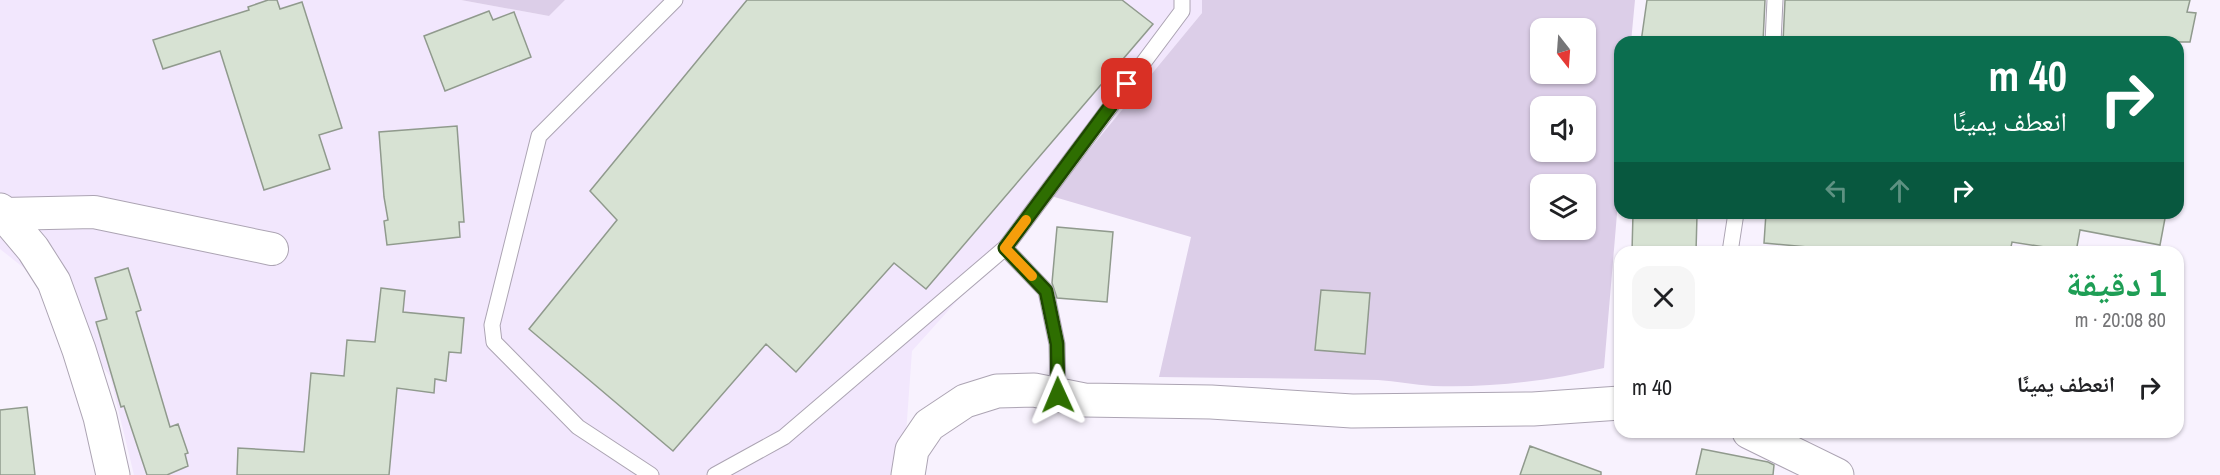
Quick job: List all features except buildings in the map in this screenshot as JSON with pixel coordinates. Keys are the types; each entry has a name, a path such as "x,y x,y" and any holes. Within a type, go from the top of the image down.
{"street":[{"path":"1,212 94,212 272,249"},
{"path":"1,212 33,249 54,282 79,350 113,475"},
{"path":"908,475 912,450 929,424 965,401 997,391 1034,390 1084,400 1211,402 1352,411 1513,409 1614,404"},
{"path":"1761,438 1837,475"}],"lane":[{"path":"651,475 578,427 494,342 492,325 539,136 675,0"},
{"path":"715,475 784,437 1005,248 1182,11 1182,0"},
{"path":"1773,36 1775,0"},
{"path":"1731,246 1735,219"},
{"path":"1005,248 1046,291 1057,344 1058,395"}],"shaded area":[{"path":"0,0 461,0 549,16 565,0 1202,0 1202,13 1051,196 912,351 903,475 134,475 110,376 24,268 0,249"},
{"path":"461,0 565,0 549,16"},
{"path":"1202,0 1635,0 1632,36 1614,36 1614,219 1617,219 1604,368 1562,377 1477,386 1426,385 1378,380 1159,377 1191,237 1051,196 1202,13"}],"slow traffic":[{"path":"1026,220 1005,248 1032,276"}],"route":[{"path":"1058,395 1057,344 1046,291 1005,248 1127,84"}]}
